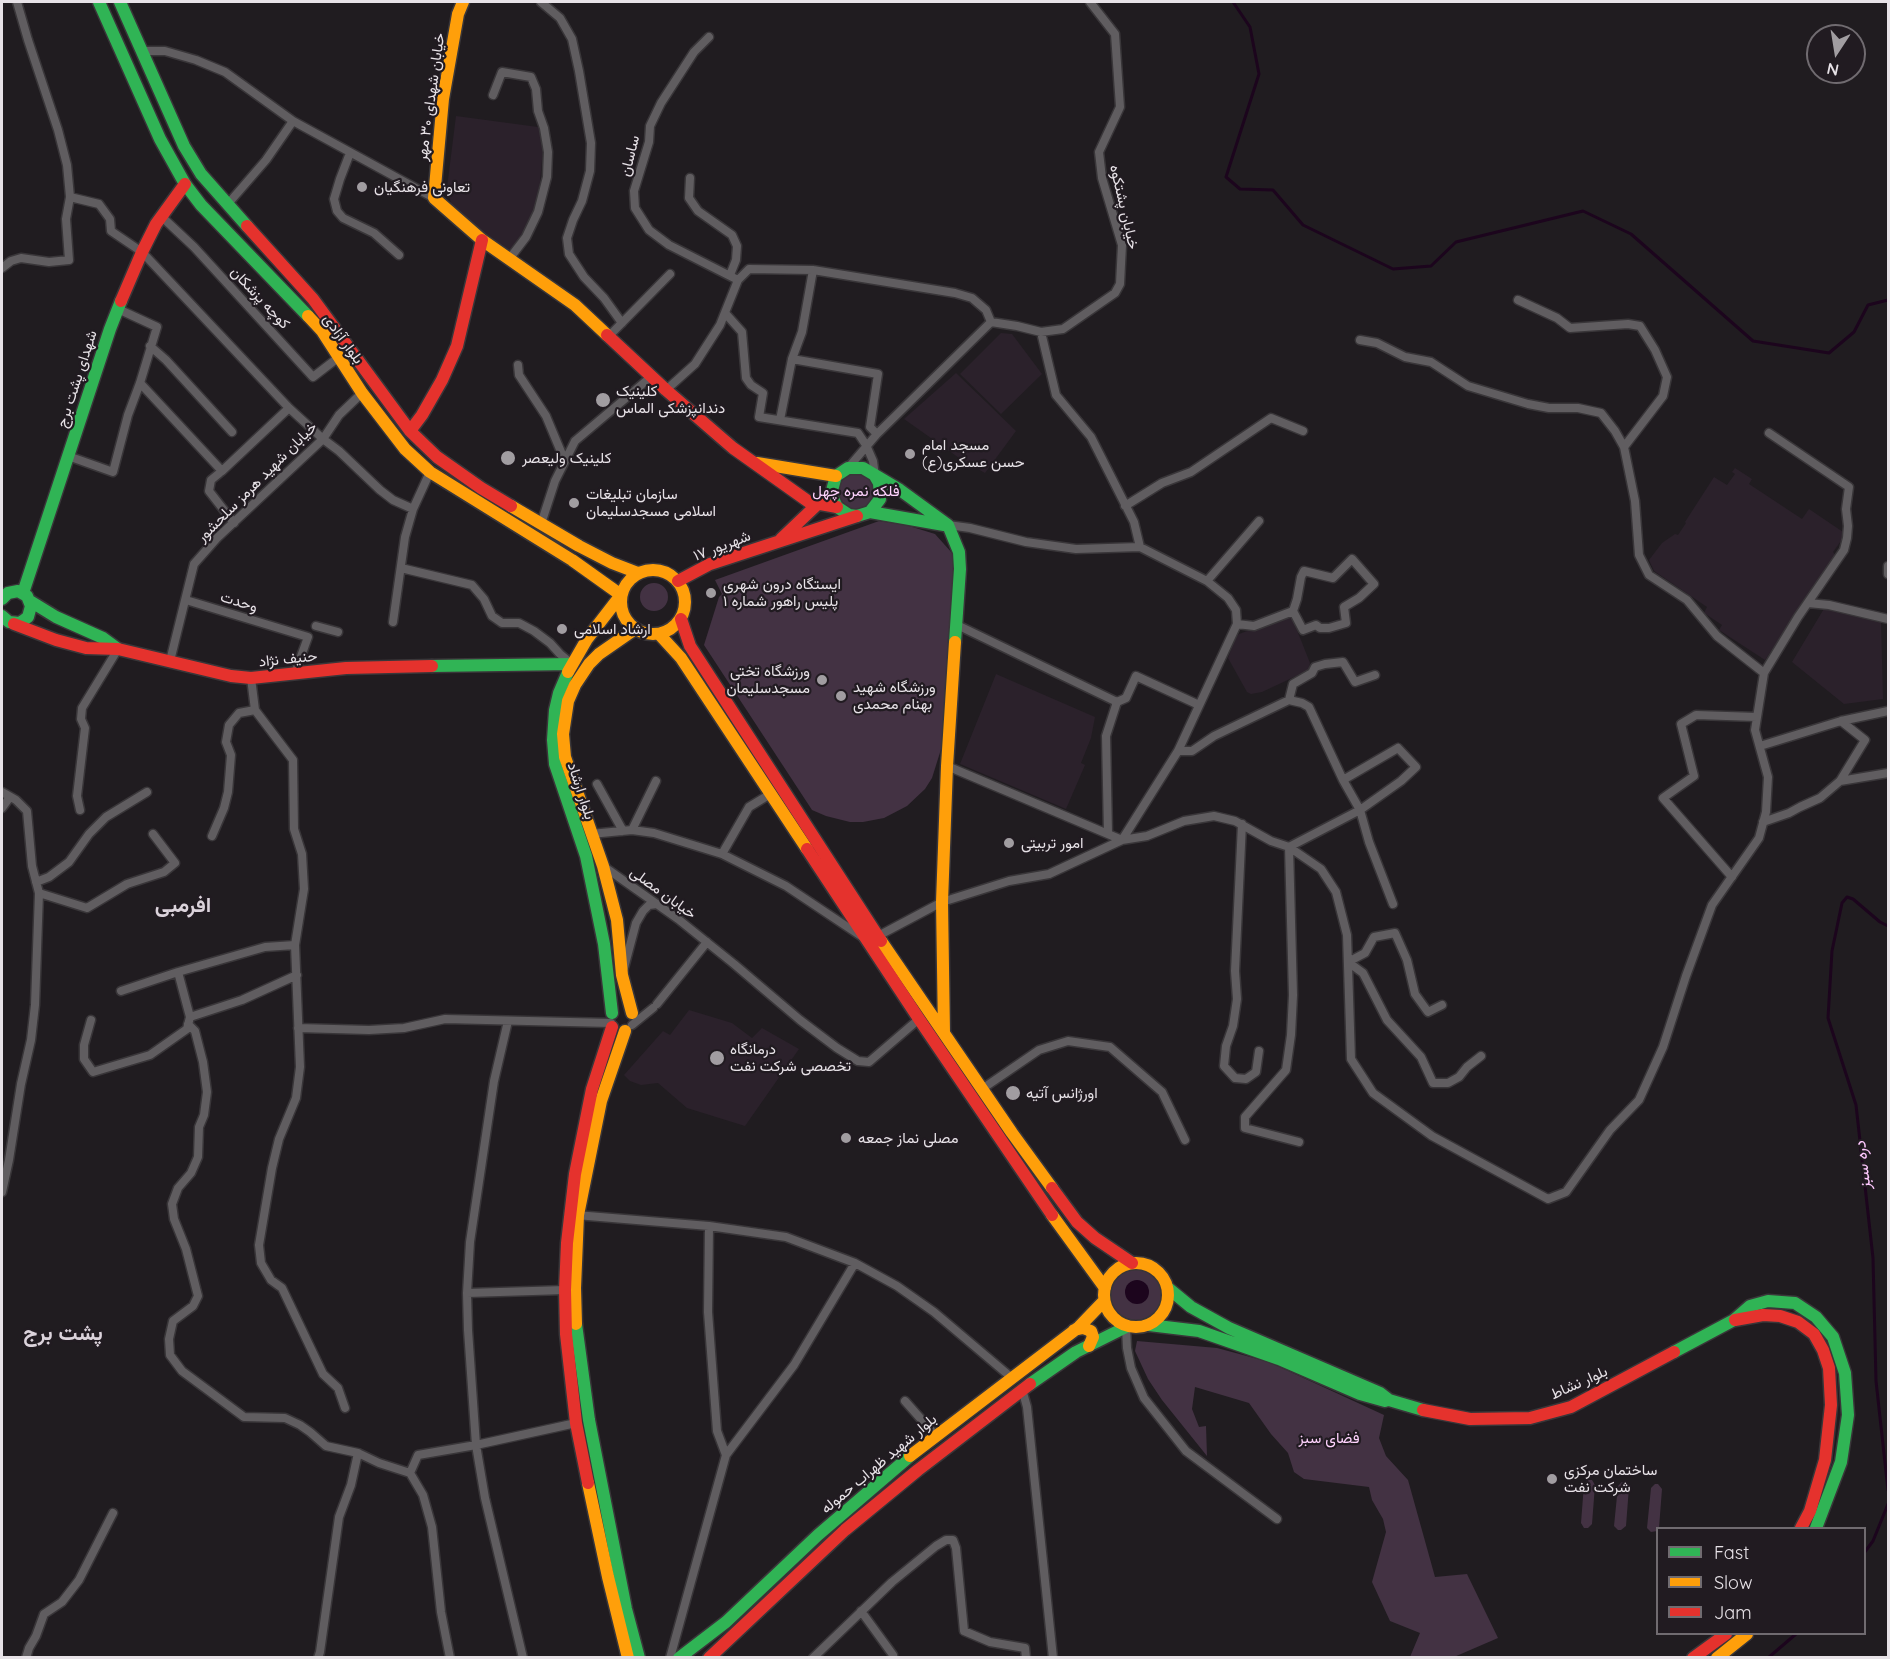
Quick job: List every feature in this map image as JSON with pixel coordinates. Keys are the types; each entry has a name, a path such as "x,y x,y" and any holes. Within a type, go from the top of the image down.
{"main road":[{"name":"بلوار آزادی","path":"99,2 160,139 185,184 201,205 322,331 362,393 405,449 430,472 572,560 621,595"},
{"name":"بلوار آزادی","path":"120,2 184,146 201,174 314,299 410,431 437,457 472,482 542,525 612,563 638,573"},
{"name":"خیابان شهدای ۳۰ مهر","path":"434,198 443,99 458,14 463,2"},
{"path":"185,184 201,174"},
{"name":"شهدای پشت برج","path":"5,620 20,623 28,616 31,606 26,597 68,456 110,329 142,252 161,216 185,184"},
{"path":"434,198 482,240 575,305 666,390 733,448 803,499 837,507"},
{"path":"410,431 442,380 457,346 482,240"},
{"path":"754,462 834,481"},
{"path":"778,542 819,504 834,481 848,468 863,468 900,490 948,525 959,552 942,902 944,1033"},
{"path":"870,512 880,499 876,476"},
{"path":"834,481 833,501 843,512 857,516 870,512 948,525"},
{"path":"795,527 803,499"},
{"name":"۱۷ شهریور","path":"678,581 710,564 857,516"},
{"path":"660,570 670,574 678,581 683,590 685,609 681,619 672,629 659,634 642,633 627,623 622,614 621,595 630,578 638,573 660,570"},
{"path":"2,597 13,591 56,616 103,638 118,649"},
{"name":"بلوار ارشاد","path":"621,595 587,639 572,664 559,693 555,710 553,740 555,764 592,854 603,866 617,920 622,975 621,1022"},
{"path":"681,619 690,646 872,938 919,1019 1105,1288"},
{"name":"حنیف نژاد","path":"5,620 48,638 86,648 118,649 231,676 251,678 346,668 572,664"},
{"name":"بلوار ارشاد","path":"621,1022 604,944 591,834 565,757 563,734 566,709 575,685 588,664 635,629"},
{"path":"659,634 681,658 752,766 872,938 944,1033 1077,1222 1095,1238 1132,1263"},
{"path":"621,1022 574,1214 565,1290 566,1334 576,1423 608,1577 628,1658"},
{"path":"574,1214 576,1334 608,1522 639,1658"},
{"path":"1078,1252 1092,1253 1095,1250 1095,1238"},
{"path":"1132,1263 1154,1268 1164,1278 1168,1288 1168,1305 1161,1317 1142,1327 1126,1327 1112,1317 1104,1301 1105,1288 1112,1274 1132,1263"},
{"name":"بلوار نشاط","path":"1168,1288 1191,1307 1229,1328 1380,1392 1389,1400"},
{"name":"بلوار شهید ظهراب حموله","path":"679,1658 726,1622 818,1535 936,1436 1074,1330 1104,1301"},
{"name":"بلوار نشاط","path":"1149,1325 1199,1331 1280,1359 1381,1401 1389,1400 1432,1412 1470,1419 1530,1418 1571,1407 1734,1320 1750,1306 1768,1301 1795,1303 1816,1317 1833,1337 1845,1372 1848,1416 1841,1462 1816,1527"},
{"name":"بلوار نشاط","path":"1734,1320 1763,1315 1780,1316 1798,1322 1814,1334 1829,1368 1831,1405 1825,1460 1810,1511 1802,1527"},
{"name":"بلوار شهید ظهراب حموله","path":"709,1658 845,1530 918,1470 1022,1389 1076,1352 1126,1327"},
{"path":"1074,1330 1083,1328 1091,1331 1093,1337 1089,1346"},
{"path":"1693,1658 1725,1635"},
{"path":"1717,1658 1746,1635"}],"street":[{"path":"2,268 11,261 21,258 49,262 69,260 66,219 70,197 67,165 17,2"},
{"path":"542,2 560,18 572,39 591,143 590,171 582,201 567,238 569,254 584,277 604,298 622,323"},
{"name":"خیابان پشتکوه","path":"991,322 1041,332 1064,329 1115,293 1120,284 1122,246 1102,178 1099,152 1120,107 1115,34 1090,2"},
{"name":"ساسان","path":"710,37 694,52 661,103 650,126 649,142 634,191 635,208 649,230 669,245 734,278"},
{"path":"143,51 165,51 225,72 293,121 434,198"},
{"path":"493,95 502,72 531,77 536,89 538,111 544,128 548,152 547,177 538,212 526,237 510,258"},
{"path":"227,205 266,160 293,121"},
{"path":"350,153 334,199 337,211 344,218 374,233 399,255"},
{"path":"666,390 695,364 720,325 734,278 737,246 732,236 698,211 689,198 690,177"},
{"path":"70,197 99,204 110,219 111,231 142,252 289,408 380,490 393,500 413,509"},
{"name":"کوچه پزشکان","path":"161,216 194,247 313,377 339,357"},
{"path":"734,278 749,269 813,270 955,293 972,298 986,310 991,322 866,445 848,468"},
{"path":"780,420 792,359 802,332 813,270"},
{"path":"609,336 670,274"},
{"path":"1518,300 1557,318 1570,328 1628,324 1640,327 1655,350 1667,377 1663,396 1624,447"},
{"path":"68,456 113,472 128,415 157,327 118,309"},
{"path":"725,313 742,332 746,378 751,385 763,393 759,417 858,433 873,461 876,476"},
{"path":"1041,332 1056,395 1091,437 1134,522 1140,548"},
{"path":"1360,340 1377,343 1405,357 1431,362 1468,386 1528,404 1549,408 1578,408 1600,413 1615,431 1624,447 1635,501 1639,555 1649,575 1687,600 1718,636 1764,673"},
{"path":"150,346 166,360 232,432"},
{"path":"792,359 878,374 870,427 877,434"},
{"path":"518,365 519,375 546,416 564,459"},
{"path":"542,525 555,481 575,441 652,376"},
{"path":"140,383 222,471"},
{"name":"خیابان شهید هرمز سلحشور","path":"186,600 194,564 217,538 323,439 339,415 362,393"},
{"path":"234,523 209,491 211,480 289,408"},
{"path":"1125,506 1162,483 1191,472 1271,418 1303,431"},
{"path":"591,834 628,830 654,833 722,854 786,886 872,938 942,902 1009,881 1049,874 1122,840 1147,836 1184,821 1214,816 1235,821 1271,841 1288,847 1321,869 1336,892 1347,935 1351,1059 1372,1093 1432,1136 1548,1199 1566,1192 1610,1130 1639,1100 1663,1047 1712,905 1759,838 1766,812 1768,777 1755,730 1764,673 1844,550 1848,526 1846,508 1849,487 1769,433"},
{"path":"393,622 405,537 413,509 430,472"},
{"path":"1207,580 1259,521"},
{"path":"948,525 1026,542 1076,549 1140,548 1207,580 1228,598 1236,610 1237,624 1178,751 1122,840"},
{"path":"1352,559 1374,584 1359,598 1344,607 1346,623 1329,628 1320,628 1316,625 1303,630 1293,611 1304,571 1333,578 1352,559"},
{"path":"1888,566 1888,574"},
{"path":"401,568 472,585 484,599 492,616 502,623 519,623 534,631 550,642 572,664"},
{"path":"170,661 186,600"},
{"name":"وحدت","path":"186,600 308,637 295,673"},
{"path":"1808,603 1829,605 1888,619"},
{"path":"1237,624 1254,626 1293,611"},
{"path":"955,624 1117,702"},
{"path":"316,626 338,632"},
{"path":"80,810 77,796 85,728 81,719 82,708 118,649"},
{"path":"1289,700 1293,684 1312,673 1315,667 1325,664 1342,662 1355,682 1375,675"},
{"path":"1108,833 1106,736 1117,702 1126,698 1136,676 1199,705"},
{"path":"251,678 255,710 293,760 294,829 302,854 304,889 295,945 300,1067 296,1098 279,1139 272,1168 259,1245 261,1263 271,1280 282,1288 323,1374 339,1388 345,1408"},
{"path":"1178,751 1191,751 1214,736 1289,700 1309,707 1343,780 1360,810 1369,842 1393,904"},
{"path":"212,836 228,792 231,755 226,742 229,725 239,713 255,710"},
{"path":"1760,746 1840,721 1888,711"},
{"path":"1732,877 1663,798 1694,776 1682,724 1696,715 1757,717"},
{"path":"1763,822 1820,798 1840,782 1865,740 1840,721"},
{"path":"1288,847 1360,810 1401,781 1416,767 1398,748 1343,780"},
{"path":"947,766 1122,840"},
{"path":"1840,782 1888,773"},
{"path":"628,830 656,781"},
{"path":"597,784 628,830"},
{"path":"2,792 27,811 32,866 39,893 37,972 31,1040 2,1192"},
{"path":"36,882 49,877 69,862 89,834 106,817 147,792"},
{"path":"722,854 749,807 772,793"},
{"path":"2,808 10,797"},
{"path":"1242,824 1235,971 1237,999 1233,1026 1226,1046 1224,1066 1235,1078 1246,1079 1256,1072 1259,1051"},
{"path":"39,893 87,908 127,884 164,872 175,863 153,834"},
{"path":"1288,847 1293,995 1292,1035 1286,1070 1245,1117 1245,1128 1299,1142"},
{"name":"خیابان مصلی","path":"603,866 707,942 800,1020 858,1061 869,1062 919,1019"},
{"path":"622,975 636,924 649,905 657,904"},
{"path":"1348,962 1365,953 1374,937 1395,933 1407,960 1415,994 1428,1012 1442,1005"},
{"path":"298,1028 369,1030 404,1028 445,1019 621,1022 643,1018 707,942"},
{"path":"121,991 265,947 295,945"},
{"path":"1348,962 1363,973 1387,1020 1421,1057 1433,1083 1448,1083 1459,1077 1481,1056"},
{"path":"178,972 189,1020 195,1031 203,1062 207,1092 204,1115 199,1127 198,1157 190,1173 178,1188 172,1204 174,1219 186,1249 198,1296 193,1306 172,1321 169,1340 170,1355 182,1371 244,1417 285,1418 306,1428 326,1446 358,1453 410,1473 423,1495 432,1527 441,1612 450,1658"},
{"path":"189,1020 242,1000 297,975"},
{"path":"92,1020 84,1045 84,1059 93,1072 150,1055 187,1029 189,1020"},
{"path":"508,1021 494,1081 480,1170 470,1242 467,1293 476,1445 485,1498 523,1658"},
{"path":"982,1089 1039,1050 1068,1041 1110,1047 1162,1092 1185,1140"},
{"path":"574,1214 710,1226 786,1238 855,1263 897,1286 934,1312 1012,1377"},
{"path":"710,1226 709,1323 717,1431 726,1455"},
{"path":"670,1658 726,1455 794,1365 855,1263"},
{"path":"467,1293 565,1290"},
{"path":"1126,1327 1131,1368 1144,1398 1167,1428 1186,1451 1277,1520"},
{"path":"1022,1389 1027,1407 1053,1658"},
{"path":"905,1401 936,1436"},
{"path":"410,1473 418,1455 576,1423"},
{"path":"318,1658 339,1517 351,1485 358,1453"},
{"path":"26,1658 44,1614 62,1602 79,1580 113,1513"},
{"path":"813,1658 892,1582 946,1539 953,1540 956,1548 964,1630 990,1642 1025,1648 1026,1658"},
{"path":"861,1611 893,1655"}],"shaded area":[{"path":"456,116 538,127 544,139 539,193 530,222 510,251 452,207 447,188"},
{"path":"1001,333 1012,334 1042,374 1001,414 960,374"},
{"path":"956,373 1016,431 985,473 962,460 904,419"},
{"path":"1735,468 1752,479 1749,484 1802,519 1809,509 1846,534 1833,552 1836,556 1765,660 1719,630 1722,625 1704,613 1707,607 1654,571 1649,560 1662,543 1675,534 1678,535 1714,477 1727,485 1735,474 1732,472"},
{"path":"1825,607 1881,620 1883,699 1844,704 1792,662"},
{"path":"1291,615 1310,663 1309,670 1262,692 1251,694 1247,692 1228,658 1235,638 1239,634"},
{"path":"996,674 1095,717 1091,738 1081,763 1085,765 1066,809 960,764"},
{"path":"689,1010 732,1023 752,1038 762,1028 799,1049 745,1126 687,1108 658,1083 641,1085 630,1081 624,1075 663,1031 670,1035"},
{"path":"1137,1280 1145,1284 1149,1292 1145,1300 1137,1304 1129,1300 1125,1292 1129,1284"}],"green space":[{"name":"فلکه نمره چهل","path":"858,471 875,482 876,496 869,508 850,511 836,497 840,478"},
{"name":"ورزشگاه شهید بهنام محمدی","path":"879,521 906,525 935,534 952,553 955,565 942,746 932,778 925,789 907,806 884,818 850,822 812,810 704,645 719,597 722,594 715,580"},
{"path":"654,583 664,587 668,597 664,607 654,611 644,607 640,597 644,587"},
{"path":"1131,1268 1141,1268 1155,1275 1162,1294 1155,1313 1141,1320 1131,1320 1121,1316 1114,1309 1110,1299 1110,1289 1114,1279 1121,1272"},
{"name":"فضای سبز","path":"1137,1341 1217,1348 1269,1362 1384,1415 1379,1438 1386,1456 1408,1480 1435,1577 1467,1574 1498,1638 1454,1657 1410,1657 1420,1633 1390,1621 1372,1582 1386,1532 1369,1487 1304,1479 1294,1472 1288,1453 1249,1403 1195,1387 1192,1409 1199,1427 1206,1426 1207,1456 1148,1379 1135,1351"},
{"path":"1592,1480 1595,1485 1592,1524 1584,1528 1581,1523 1584,1484"},
{"path":"1622,1482 1629,1487 1626,1526 1618,1530 1614,1526 1618,1486"},
{"path":"1658,1484 1662,1489 1659,1527 1656,1527 1656,1531 1651,1532 1647,1528 1651,1488"}],"waterway":[{"path":"1233,2 1250,27 1259,74 1226,177 1240,189 1273,190 1303,225 1393,269 1431,266 1456,242 1583,211 1631,234 1753,341 1829,353 1854,332 1868,305 1888,300"},
{"name":"دره سبز","path":"1888,926 1853,899 1847,897 1842,903 1832,951 1828,1018 1856,1105 1873,1258 1876,1381 1888,1490"},
{"name":"دره سبز","path":"1866,1550 1873,1541 1888,1504"},
{"name":"دره سبز","path":"1768,1658 1795,1635"}],"traffic: fast":[{"path":"99,2 160,139 185,184 201,205 308,316"},
{"path":"120,2 184,146 201,174 247,226"},
{"path":"23,593 121,301"},
{"path":"875,476 879,483 880,499 870,512 857,516 849,515 837,507 831,494 836,476 848,468 863,468 900,490 948,525 959,552 955,642"},
{"path":"870,512 944,525"},
{"path":"2,599 8,593 18,591 27,596 31,606 28,617 20,623 9,622 2,616"},
{"path":"30,601 56,617 103,638 118,649"},
{"path":"432,666 572,664"},
{"path":"568,672 555,710 553,740 555,764 586,856 604,944 612,1013"},
{"path":"1168,1288 1191,1307 1229,1328 1380,1393 1389,1400 1423,1410"},
{"path":"1674,1352 1734,1320 1750,1306 1768,1301 1795,1303 1816,1317 1833,1337 1845,1373 1848,1415 1841,1462 1816,1527"},
{"path":"576,1324 589,1420 626,1609 639,1658"},
{"path":"1149,1325 1199,1331 1279,1359 1360,1394 1385,1401"},
{"path":"1030,1384 1076,1352 1126,1327"},
{"path":"679,1658 726,1622 818,1535 910,1456"}],"traffic: slow":[{"path":"463,2 458,14 443,99 434,198 482,240 575,305 607,335"},
{"path":"308,316 322,331 362,393 405,449 430,472 572,560 621,595 587,639 568,672"},
{"path":"757,463 836,476"},
{"path":"511,506 579,546 638,573"},
{"path":"647,570 659,570 676,579 683,590 685,602 683,614 676,625 659,634 647,634 635,629 626,620 621,608 621,596 626,584 635,575 647,570"},
{"path":"632,1013 622,975 617,920 603,866 565,757 563,734 568,701 575,685 589,664 599,654 635,629"},
{"path":"659,634 681,658 807,849"},
{"path":"944,1033 942,902 955,642"},
{"path":"881,941 1052,1188"},
{"path":"576,1324 578,1215 601,1101 625,1031"},
{"path":"1052,1215 1105,1288"},
{"path":"1130,1263 1142,1263 1159,1272 1166,1283 1168,1295 1166,1307 1159,1318 1142,1327 1130,1327 1118,1322 1109,1313 1104,1301 1104,1289 1109,1277 1118,1268 1130,1263"},
{"path":"910,1456 1079,1327 1104,1301"},
{"path":"1074,1330 1083,1328 1091,1331 1093,1337 1089,1346"},
{"path":"588,1483 628,1658"},
{"path":"1717,1658 1746,1635"}],"traffic: jam":[{"path":"121,301 156,224 185,184"},
{"path":"247,226 313,299 410,431 437,457 511,506"},
{"path":"410,431 442,380 457,346 482,240"},
{"path":"607,335 733,448 809,502 837,507"},
{"path":"781,539 823,499"},
{"path":"678,581 710,564 857,516"},
{"path":"681,619 690,646 881,941"},
{"path":"14,624 56,640 86,648 118,649 231,676 251,678 346,668 432,666"},
{"path":"807,849 1052,1215"},
{"path":"588,1483 576,1423 566,1334 567,1243 575,1174 592,1089 612,1027"},
{"path":"1052,1188 1077,1222 1095,1238 1132,1263"},
{"path":"1735,1320 1763,1315 1780,1316 1798,1322 1814,1334 1829,1368 1831,1405 1825,1460 1810,1511 1802,1527"},
{"path":"1423,1410 1470,1419 1530,1418 1571,1407 1674,1352"},
{"path":"709,1658 845,1530 918,1470 1030,1384"},
{"path":"1693,1658 1725,1635"}],"place":[{"name":"تعاونی فرهنگیان","path":"362,187"},
{"name":"کلینیک دندانپزشکی الماس","path":"603,400"},
{"name":"مسجد امام حسن عسکری(ع)","path":"910,454"},
{"name":"کلینیک ولیعصر","path":"508,458"},
{"name":"سازمان تبلیغات اسلامی مسجدسلیمان","path":"574,503"},
{"name":"ایستگاه درون شهری پلیس راهور شماره ۱","path":"711,593"},
{"name":"ارشاد اسلامی","path":"562,629"},
{"name":"ورزشگاه تختی مسجدسلیمان","path":"822,680"},
{"name":"ورزشگاه شهید بهنام محمدی","path":"841,696"},
{"name":"امور تربیتی","path":"1009,843"},
{"name":"درمانگاه تخصصی شرکت نفت","path":"717,1058"},
{"name":"اورژانس آتیه","path":"1013,1093"},
{"name":"مصلی نماز جمعه","path":"846,1138"},
{"name":"ساختمان مرکزی شرکت نفت","path":"1552,1479"}],"district":[{"name":"افرمبی","path":"183,906"},
{"name":"پشت برج","path":"63,1334"}]}
